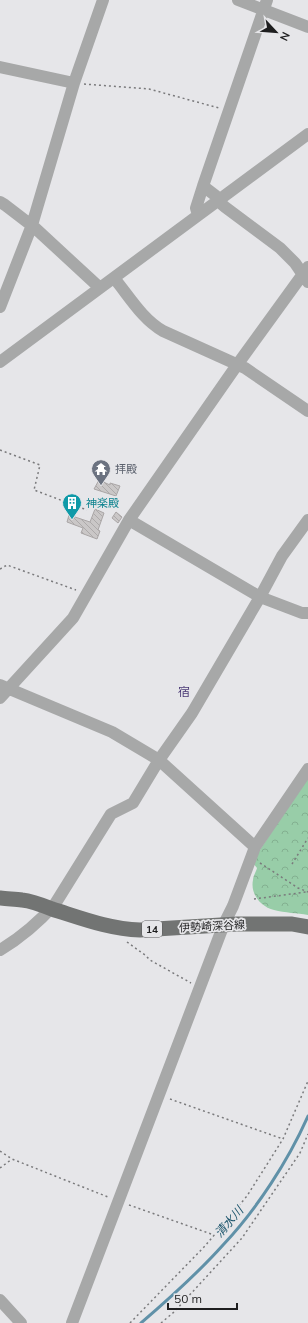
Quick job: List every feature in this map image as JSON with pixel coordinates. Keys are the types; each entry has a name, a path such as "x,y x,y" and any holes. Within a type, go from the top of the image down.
{"main road":[{"name":"伊勢崎深谷線","path":"0,898 22,900 114,928 140,930 224,924 292,924 308,927"}],"street":[{"path":"0,307 32,225 74,83 104,0"},
{"path":"238,0 266,5 308,27"},
{"path":"198,215 196,208 203,186 266,5"},
{"path":"0,67 74,83"},
{"path":"0,362 308,134"},
{"path":"0,698 4,687 73,618 129,520 237,364 306,274 280,248 225,207 216,196 203,186"},
{"path":"0,202 32,225 100,288"},
{"path":"114,278 154,326 245,368 308,411"},
{"path":"129,520 260,597 302,613 308,613"},
{"path":"0,950 26,933 51,908 111,814 133,803 159,760 192,713 260,597 282,556 308,520"},
{"path":"4,687 112,732 159,760 255,847"},
{"path":"72,1322 224,924 255,847 308,769"},
{"path":"0,1300 20,1323"}],"path":[{"path":"74,83 149,89 229,111"},
{"path":"0,450 40,465 34,490 87,510"},
{"path":"0,569 6,565 87,594"},
{"path":"292,864 308,838"},
{"path":"257,861 298,888 308,892"},
{"path":"254,899 308,892"},
{"path":"114,928 117,935 146,955 150,960 200,987"},
{"path":"130,1323 204,1246 247,1196 283,1139 308,1081"},
{"path":"159,1095 283,1139"},
{"path":"161,1323 174,1312 242,1238 300,1153 308,1134"},
{"path":"0,1151 12,1159 118,1201 214,1235"},
{"path":"0,1168 12,1159"}],"green space":[{"path":"308,776 308,915 274,910 261,903 253,890 253,877 257,868 253,863 254,859"}],"building":[{"path":"99,480 110,485 110,483 120,486 116,496 94,489"},
{"path":"95,509 104,513 98,530 100,531 97,539 81,533 83,528 67,522 69,515 90,522"},
{"path":"116,512 122,517 118,523 112,518"}],"waterway":[{"name":"清水川","path":"141,1323 204,1265 236,1231 271,1184 291,1150 308,1116"}],"place":[{"name":"拝殿","path":"101,486"},
{"name":"神楽殿","path":"72,520"}],"district":[{"name":"宿","path":"184,692"}]}
